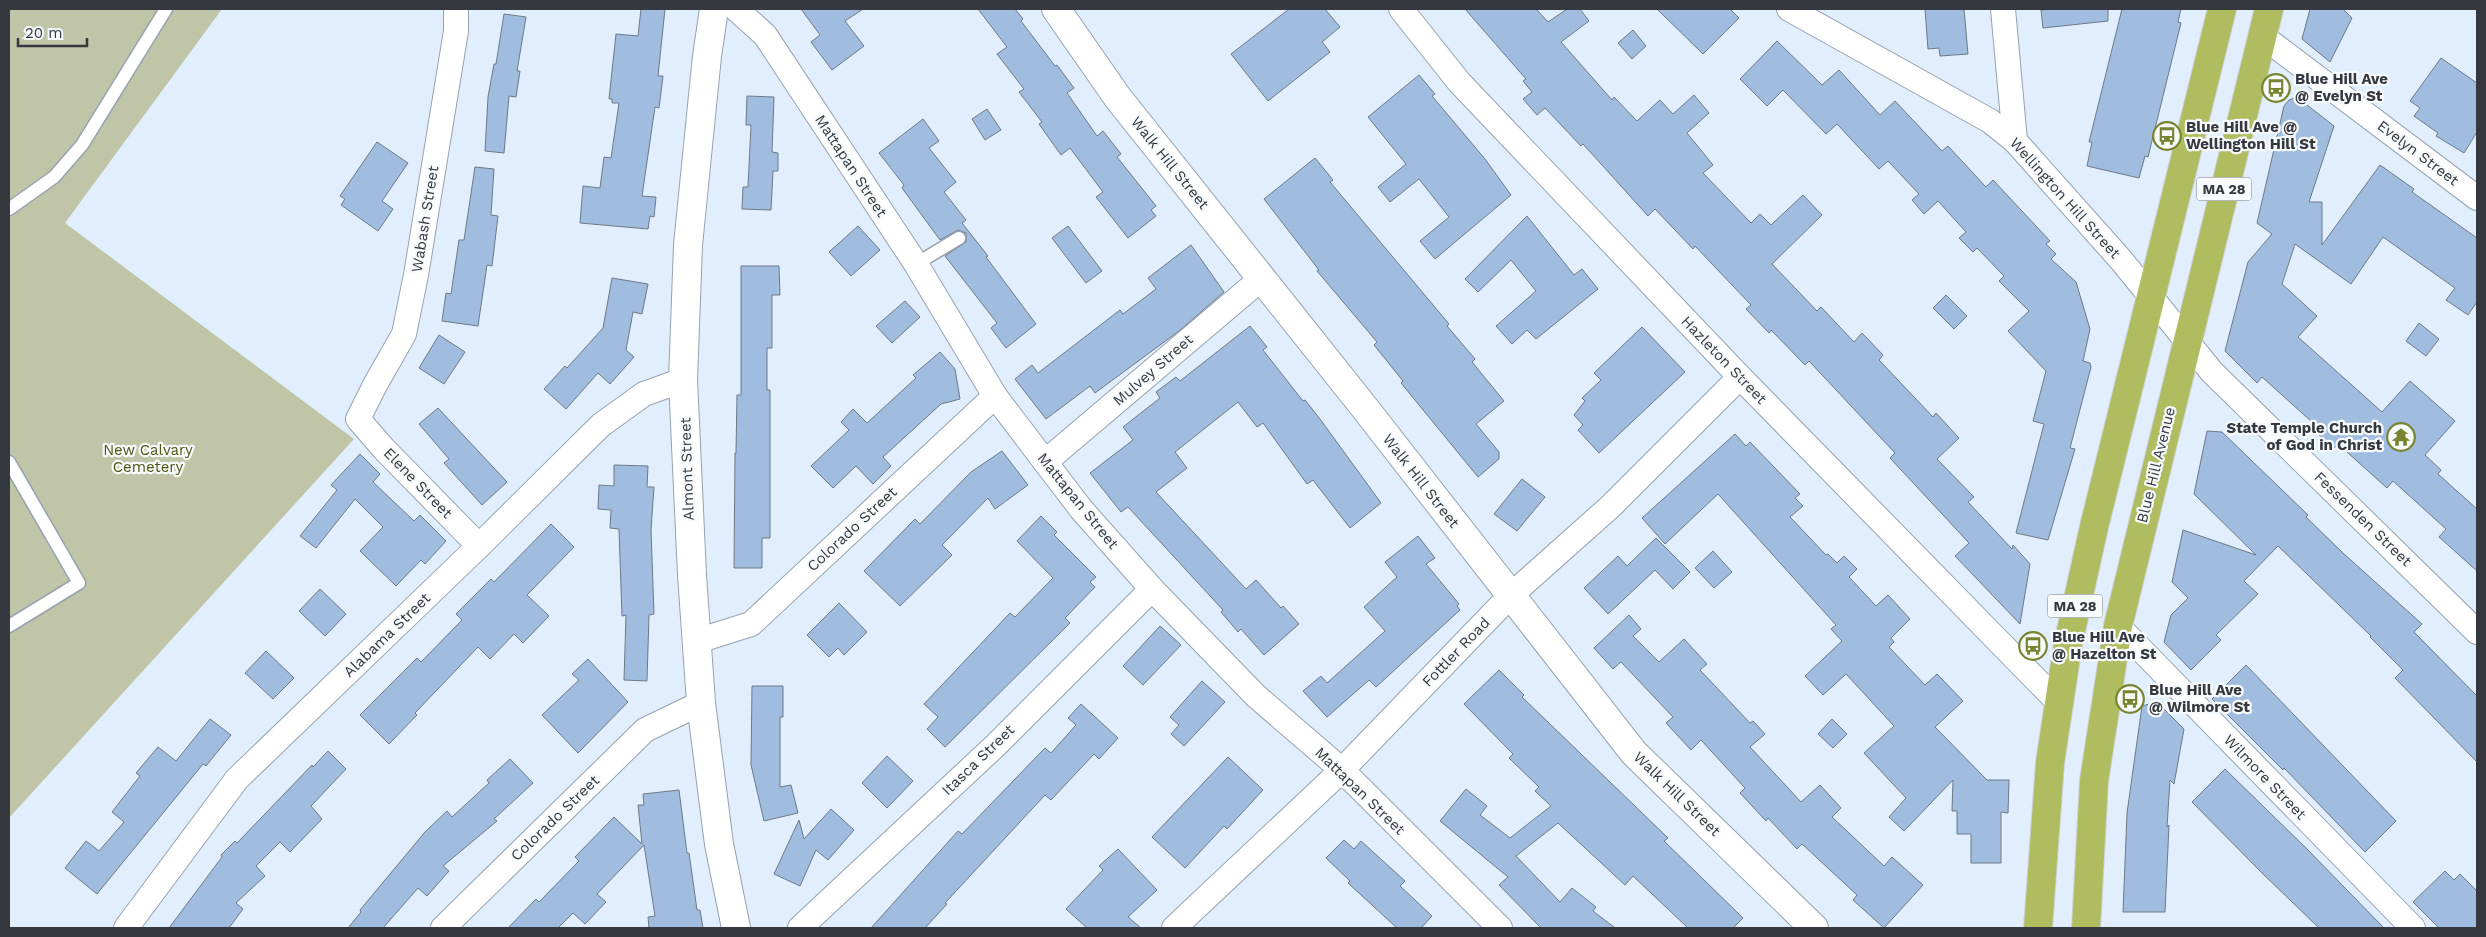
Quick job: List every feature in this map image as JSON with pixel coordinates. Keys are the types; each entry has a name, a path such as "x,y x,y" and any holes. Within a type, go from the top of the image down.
{"highway":[{"name":"MA 28","path":"2038,928 2046,802 2058,701 2076,605 2222,9"},
{"name":"Blue Hill Avenue","path":"2086,928 2094,781 2118,626 2269,9"}],"main road":[{"name":"Almont Street","path":"714,9 707,56 688,245 683,380 701,702 719,844 736,928"},
{"name":"Walk Hill Street","path":"1056,9 1118,98 1262,278 1634,753 1814,928"}],"street":[{"name":"Wabash Street","path":"358,419 404,334 416,275 456,31 456,9"},
{"name":"Mattapan Street","path":"736,9 765,35 916,264 995,396 1081,509 1152,589 1256,696 1342,770 1500,928"},
{"name":"Hazleton Street","path":"1402,9 1459,82 1740,377 2058,701"},
{"name":"Wellington Hill Street","path":"1789,9 1990,121 2016,141 2121,260 2187,341"},
{"path":"2003,9 2016,141"},
{"name":"Evelyn Street","path":"2262,36 2477,198"},
{"name":"Mulvey Street","path":"1045,462 1262,278"},
{"name":"Fessenden Street","path":"2187,341 2212,372 2477,632"},
{"name":"Fottler Road","path":"1174,928 1342,770 1510,596 1611,506 1740,377"},
{"name":"Alabama Street","path":"126,928 237,779 479,546 601,425 644,394 683,380"},
{"name":"Colorado Street","path":"697,641 751,624 995,396"},
{"name":"Elene Street","path":"358,419 384,449 479,546"},
{"name":"Itasca Street","path":"800,928 996,745 1152,589"},
{"name":"Wilmore Street","path":"2118,626 2413,928"},
{"name":"Colorado Street","path":"443,928 645,730 701,702"}],"lane":[{"path":"9,209 54,177 82,145 166,9"},
{"path":"916,264 959,238"},
{"path":"9,462 79,583 9,626"}],"green space":[{"name":"New Calvary Cemetery","path":"9,9 222,9 65,223 354,439 9,818"}],"building":[{"path":"641,9 665,9 658,76 663,76 659,108 655,107 642,196 656,197 654,217 650,216 648,229 580,223 583,186 600,188 604,157 611,158 619,103 612,103 612,99 609,99 616,34 638,36"},
{"path":"801,9 863,9 845,21 864,46 832,70 811,42 820,35"},
{"path":"978,9 1015,9 1023,19 1021,21 1074,88 1067,93 1097,136 1103,131 1121,154 1117,157 1156,206 1151,210 1156,216 1128,238 1096,197 1103,192 1070,148 1061,155 1039,124 1042,122 1019,92 1024,89 997,54 1007,47"},
{"path":"1289,9 1325,9 1340,27 1322,42 1330,52 1268,101 1231,54"},
{"path":"1465,9 1536,9 1548,22 1567,9 1580,9 1589,21 1561,42 1612,100 1614,97 1637,121 1660,100 1673,114 1694,95 1709,113 1687,133 1713,165 1703,173 1751,223 1760,214 1771,225 1803,195 1822,215 1772,264 1817,311 1821,307 1854,342 1862,333 1883,355 1879,360 1933,417 1936,413 1959,438 1937,459 1974,497 1968,502 2012,549 2013,545 2030,564 2020,624 1955,556 1969,543 1890,458 1895,453 1809,361 1805,365 1771,330 1769,333 1746,309 1751,305 1695,246 1693,249 1655,209 1648,216 1583,144 1581,146 1545,108 1537,115 1523,99 1532,92 1523,81 1526,79"},
{"path":"1657,9 1730,9 1739,18 1703,54"},
{"path":"1925,9 1964,9 1968,54 1940,56 1939,48 1928,49"},
{"path":"2108,9 2108,21 2043,28 2041,10"},
{"path":"2122,9 2181,9 2178,22 2181,23 2148,157 2145,156 2139,178 2087,166 2092,142 2089,142"},
{"path":"2310,9 2343,9 2352,18 2330,62 2302,39"},
{"path":"504,14 526,17 517,71 520,71 516,97 509,96 504,153 485,151 488,97 494,64 496,64"},
{"path":"1633,30 1646,46 1632,59 1618,43"},
{"path":"1777,41 1822,85 1839,70 1880,115 1895,101 1942,151 1948,146 1986,187 1993,180 2050,241 2046,244 2056,254 2051,259 2076,282 2090,329 2083,361 2090,363 2091,367 2070,448 2075,449 2048,540 2016,533 2044,424 2033,421 2046,371 2008,331 2029,311 1999,281 2004,276 1977,248 1973,252 1959,238 1966,232 1938,201 1924,214 1912,200 1919,194 1888,161 1879,169 1837,124 1826,134 1783,90 1767,106 1740,79"},
{"path":"2441,58 2477,83 2477,132 2464,153 2436,136 2438,133 2414,116 2420,108 2410,101"},
{"path":"1419,75 1435,94 1432,96 1485,159 1511,195 1435,259 1420,241 1449,217 1419,179 1390,202 1378,187 1406,164 1368,117"},
{"path":"747,96 774,97 772,152 778,153 778,171 773,171 771,210 742,209 743,187 748,187 751,125 746,125"},
{"path":"2298,98 2334,126 2309,202 2322,202 2322,245 2380,165 2414,189 2412,192 2477,238 2477,302 2468,315 2446,300 2455,288 2383,237 2351,284 2295,244 2282,284 2317,316 2298,337 2382,412 2410,381 2455,421 2425,455 2441,470 2438,474 2477,509 2477,571 2439,537 2446,529 2393,481 2387,488 2338,444 2334,448 2309,426 2312,422 2262,377 2257,383 2225,351 2248,262 2272,234 2257,223 2284,106 2289,100"},
{"path":"987,109 1001,130 985,140 972,119"},
{"path":"923,119 939,141 929,148 956,182 944,192 966,220 962,223 1036,324 1006,348 991,328 997,323 945,256 966,242 966,233 958,230 940,240 902,188 904,185 879,153"},
{"path":"377,142 408,163 382,201 393,209 378,231 341,205 345,199 340,196"},
{"path":"1315,158 1333,180 1330,182 1449,324 1447,326 1475,359 1472,362 1504,401 1476,424 1499,452 1499,459 1478,477 1401,383 1403,381 1374,345 1377,342 1317,271 1319,270 1264,199"},
{"path":"475,167 494,169 491,215 498,216 492,266 487,265 478,326 442,321 446,293 451,294 459,240 464,240"},
{"path":"1527,216 1574,275 1582,269 1598,289 1536,339 1527,330 1512,344 1496,326 1536,291 1511,260 1478,292 1465,279"},
{"path":"858,226 880,250 851,276 829,252"},
{"path":"1068,226 1102,271 1086,283 1052,238"},
{"path":"1191,245 1224,292 1179,331 1095,393 1090,386 1046,419 1015,379 1032,365 1038,373 1120,310 1123,314 1156,289 1148,278"},
{"path":"741,266 779,266 780,295 772,295 772,348 767,348 767,390 770,390 770,538 762,538 762,568 734,568 737,395 741,395"},
{"path":"612,278 648,284 642,314 633,312 626,350 634,357 610,384 598,373 566,409 544,389 565,366 567,368 603,328"},
{"path":"1946,295 1967,316 1954,329 1933,308"},
{"path":"905,301 920,317 892,343 876,326"},
{"path":"2419,323 2439,339 2426,356 2406,341"},
{"path":"1250,326 1267,347 1263,350 1303,401 1305,400 1320,419 1381,503 1350,528 1313,480 1307,484 1263,423 1257,427 1238,402 1175,452 1187,468 1156,492 1246,589 1256,580 1281,608 1283,606 1299,624 1264,655 1241,629 1238,632 1221,612 1223,610 1128,507 1121,512 1090,473 1133,440 1123,427 1160,398 1156,392 1176,377 1180,381"},
{"path":"1642,327 1685,372 1599,453 1578,430 1583,425 1574,415 1585,401 1582,398 1601,380 1594,373"},
{"path":"439,335 465,352 444,384 419,368"},
{"path":"940,352 955,369 960,399 941,404 883,457 891,466 873,484 856,466 833,488 811,466 849,430 841,422 853,409 867,423 916,378 913,375"},
{"path":"438,408 507,482 482,505 444,463 449,459 419,424"},
{"path":"2207,431 2222,432 2308,515 2306,517 2344,554 2422,624 2414,632 2477,696 2477,762 2395,678 2403,670 2371,636 2278,546 2244,581 2258,594 2216,635 2221,640 2191,670 2164,642 2171,615 2188,598 2172,582 2183,530 2256,555 2194,494"},
{"path":"1735,434 1746,446 1750,442 1800,494 1795,498 1803,506 1790,517 1826,555 1828,554 1837,563 1844,556 1857,569 1849,577 1876,606 1888,595 1910,619 1891,638 1894,642 1889,647 1925,685 1937,674 1963,701 1935,727 1987,780 2009,780 2008,813 2001,812 2001,863 1971,863 1971,834 1957,834 1957,811 1952,811 1953,780 1904,831 1889,817 1906,798 1864,753 1894,726 1846,674 1823,695 1805,676 1842,641 1831,629 1836,625 1718,494 1665,544 1642,518"},
{"path":"1002,451 1028,485 995,509 988,498 942,545 952,555 900,606 864,571 915,519 920,524 971,472"},
{"path":"360,454 380,474 373,482 414,521 420,515 446,541 425,564 421,560 396,586 360,551 383,527 355,499 316,548 300,536 337,490 331,485"},
{"path":"614,465 648,466 647,487 654,487 651,530 654,614 649,615 647,681 624,680 626,615 622,616 619,529 610,528 611,510 598,509 599,485 614,486"},
{"path":"1522,479 1545,497 1517,531 1494,514"},
{"path":"1041,516 1057,532 1054,535 1096,577 1090,582 1095,587 1065,618 1070,623 945,747 927,729 938,717 924,704 1010,613 1015,617 1053,578 1017,541"},
{"path":"551,524 574,547 527,595 549,616 523,643 514,634 490,659 478,647 415,713 417,715 389,744 360,715 417,658 421,662 462,620 456,614 491,579 494,582"},
{"path":"1418,536 1435,558 1426,564 1459,604 1457,606 1460,610 1376,687 1369,680 1327,717 1303,691 1321,676 1327,683 1385,631 1364,607 1397,577 1385,562"},
{"path":"1656,538 1690,572 1673,589 1655,570 1608,614 1584,588 1618,556 1627,566"},
{"path":"1713,551 1732,572 1714,588 1695,568"},
{"path":"320,589 346,614 325,636 299,611"},
{"path":"839,603 867,632 844,655 838,648 829,657 807,635"},
{"path":"1629,615 1641,629 1633,636 1659,662 1684,639 1707,664 1700,670 1750,723 1753,721 1765,734 1750,747 1801,802 1820,785 1841,808 1832,817 1884,866 1892,857 1923,885 1884,928 1853,900 1857,895 1802,844 1797,849 1768,818 1766,821 1740,793 1745,788 1701,740 1691,750 1666,723 1673,717 1621,662 1613,669 1594,648"},
{"path":"1160,626 1181,645 1143,685 1123,666"},
{"path":"266,651 294,678 273,699 245,673"},
{"path":"588,659 628,702 578,753 542,715 579,680 572,674"},
{"path":"2246,665 2396,821 2365,852 2284,768 2283,770 2212,699"},
{"path":"1499,670 1524,695 1522,697 1668,838 1664,841 1743,918 1733,928 1688,928 1633,876 1625,885 1558,823 1516,856 1560,902 1572,888 1596,907 1593,911 1615,928 1541,928 1499,885 1508,877 1440,821 1466,789 1487,806 1480,815 1510,838 1551,806 1535,791 1539,787 1509,758 1513,754 1464,704"},
{"path":"1202,681 1225,702 1184,746 1171,734 1179,725 1170,717"},
{"path":"752,686 783,686 783,717 780,717 780,787 791,785 798,813 764,821 751,765"},
{"path":"2157,702 2184,729 2174,784 2170,780 2165,912 2123,912 2127,813 2142,706"},
{"path":"1081,704 1118,738 1099,759 1094,754 1051,800 1045,795 945,903 947,904 925,928 871,928 958,831 962,834 1045,748 1051,753 1076,725 1068,718"},
{"path":"210,719 231,735 206,766 203,764 97,894 65,868 86,841 99,851 124,822 112,812 140,776 136,773 158,747 176,761"},
{"path":"1832,719 1847,734 1833,748 1818,734"},
{"path":"328,751 346,769 311,806 322,819 290,852 280,842 256,866 265,876 236,903 243,909 229,928 169,928 222,857 221,855 235,841 237,843 312,765 313,767"},
{"path":"887,756 913,781 887,808 862,783"},
{"path":"1228,757 1263,790 1227,829 1224,826 1185,868 1152,837"},
{"path":"510,759 533,783 494,819 497,821 443,866 449,871 427,896 418,888 383,928 348,928 361,912 360,910 425,832 447,811 452,817 489,783 487,780"},
{"path":"2225,769 2384,928 2319,928 2261,872 2192,802"},
{"path":"679,790 687,853 689,853 697,910 700,910 703,928 649,928 648,917 655,916 644,845 597,894 606,902 585,924 573,913 558,928 508,928 536,899 539,902 579,861 575,857 614,817 642,844 638,805 644,805 643,794"},
{"path":"831,809 854,830 828,860 816,850 800,886 774,874 799,820 804,839"},
{"path":"1344,840 1354,849 1361,841 1405,881 1400,886 1432,916 1421,928 1397,928 1348,883 1350,881 1326,858"},
{"path":"1118,849 1157,890 1128,917 1141,928 1087,928 1066,909 1103,870 1099,866"},
{"path":"2445,871 2454,880 2460,874 2477,891 2477,928 2439,928 2413,902"}],"place":[{"name":"Blue Hill Ave @ Evelyn St","path":"2276,88"},
{"name":"Blue Hill Ave @ Wellington Hill St","path":"2167,136"},
{"name":"State Temple Church of God in Christ","path":"2401,437"},
{"name":"Blue Hill Ave @ Hazelton St","path":"2033,646"},
{"name":"Blue Hill Ave @ Wilmore St","path":"2130,699"}]}
